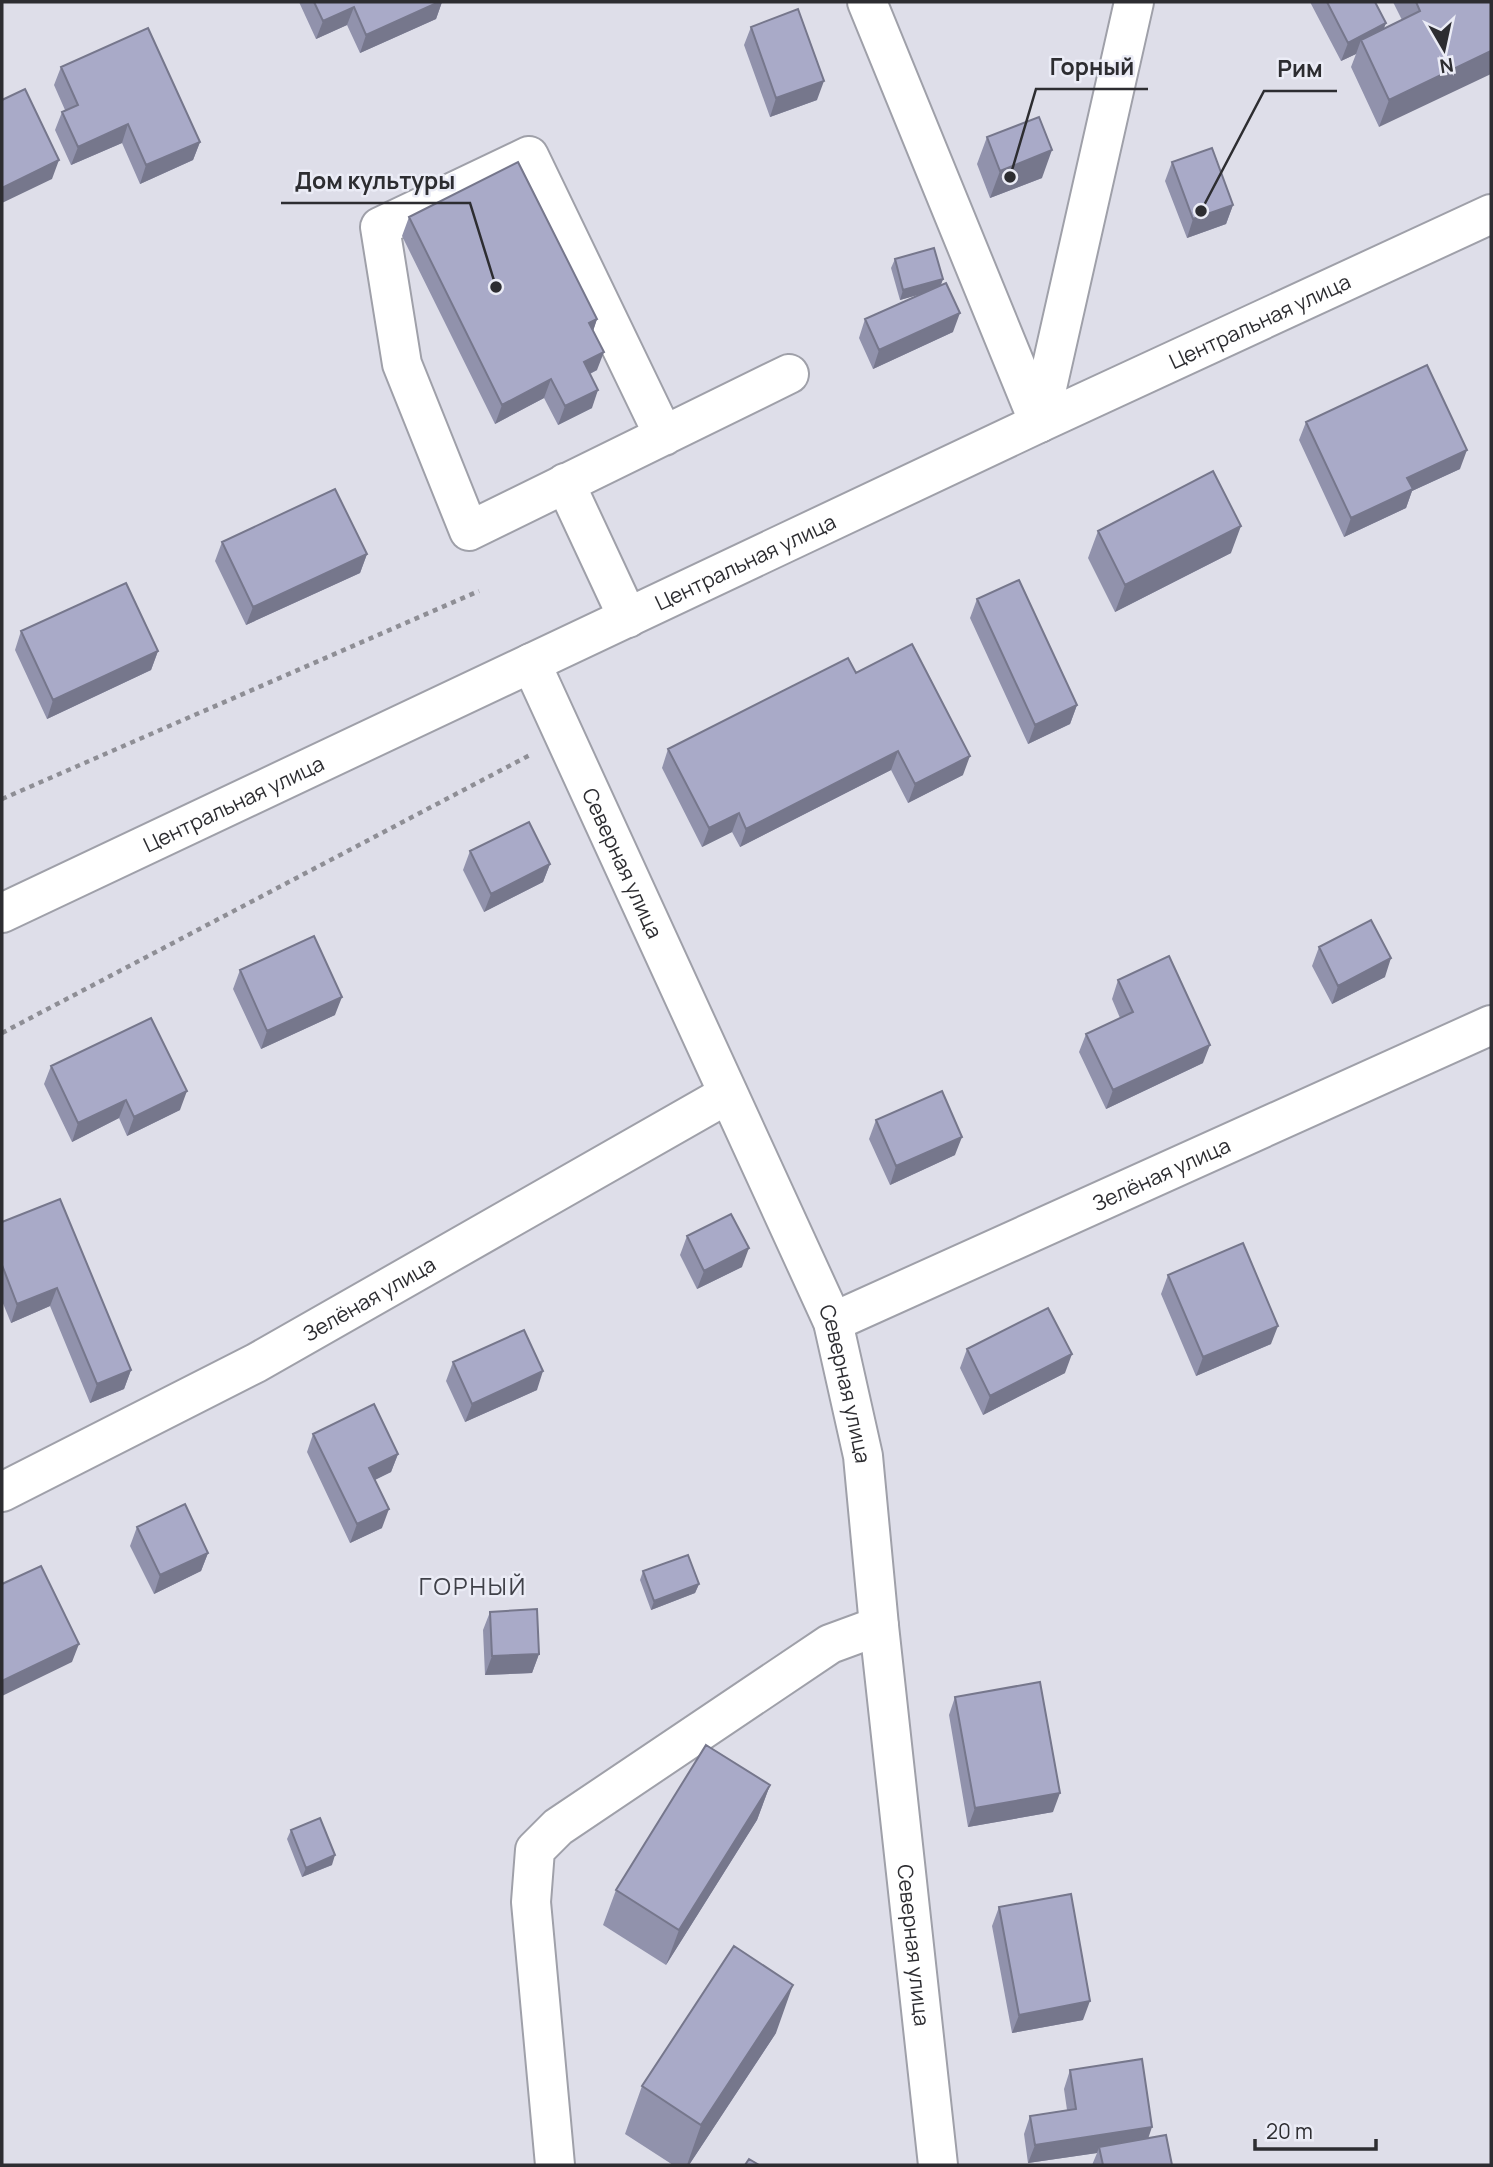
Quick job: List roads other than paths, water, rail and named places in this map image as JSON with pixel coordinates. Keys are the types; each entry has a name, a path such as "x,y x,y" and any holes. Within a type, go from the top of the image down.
{"street":[{"path":"867,2 1039,423"},
{"path":"1039,423 1134,2"},
{"path":"664,436 529,156 380,226 402,365 469,531 565,483 664,436 789,374"},
{"name":"Центральная улица","path":"2,913 1039,423 1491,214"},
{"path":"565,483 628,618"},
{"name":"Северная улица","path":"531,663 833,1322 863,1456 938,2165"},
{"name":"Зелёная улица","path":"833,1322 1491,1025"},
{"name":"Зелёная улица","path":"2,1492 256,1363 728,1094"},
{"path":"555,2165 531,1902 535,1850 558,1827 830,1644 879,1626"}],"place":[{"name":"Горный","path":"1010,177"},
{"name":"Рим","path":"1201,211"},
{"name":"Дом культуры","path":"496,287"}],"district":[{"name":"ГОРНЫЙ","path":"473,1585"}]}
